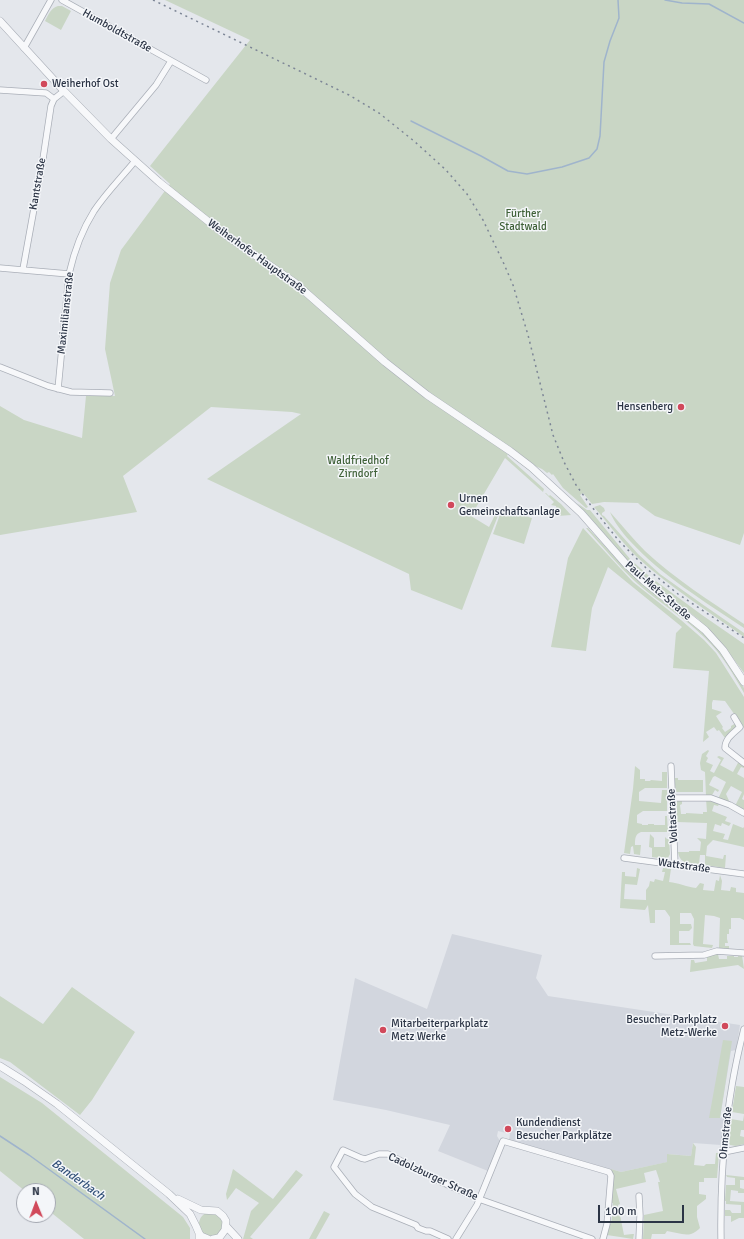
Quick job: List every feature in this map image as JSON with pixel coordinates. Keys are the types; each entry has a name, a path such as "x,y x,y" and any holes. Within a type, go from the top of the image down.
{"street":[{"path":"24,48 51,0"},
{"name":"Humboldtstraße","path":"62,0 206,80"},
{"name":"Weiherhofer Hauptstraße","path":"0,21 64,91 111,139 159,182 224,234 294,282 385,362 421,390 531,466 570,502"},
{"path":"111,139 156,85 171,61"},
{"path":"0,90 46,93 54,99 64,91"},
{"name":"Kantstraße","path":"23,269 51,106 54,99"},
{"name":"Maximilianstraße","path":"58,389 69,274 78,245 93,213 107,193 135,161"},
{"path":"0,268 69,274"},
{"path":"0,367 58,389 71,392 110,393"},
{"name":"Paul-Metz-Straße","path":"570,502 625,563 644,581 705,630 723,650 744,682"},
{"path":"734,717 740,727 729,738 725,744 725,748 744,762"},
{"name":"Voltastraße","path":"671,766 675,865"},
{"path":"672,798 706,797 721,801 744,813"},
{"name":"Wattstraße","path":"624,858 744,874"},
{"path":"655,956 704,955 717,951 744,953"},
{"name":"Ohmstraße","path":"721,1239 720,1205 724,1136 737,1056 744,1029"},
{"path":"0,1066 24,1080 57,1104 169,1194 190,1214 201,1236 208,1239"},
{"path":"456,1239 471,1216 503,1141 609,1172 611,1176 607,1224 603,1239"},
{"path":"724,1152 744,1148"},
{"name":"Cadolzburger Straße","path":"448,1239 430,1231 426,1232 416,1226 372,1207 355,1194 334,1167 343,1150 365,1159 379,1154 388,1154 434,1179 479,1199 592,1239"},
{"path":"169,1194 190,1206 206,1211 213,1210 220,1213 226,1221 226,1226 225,1230 218,1239"},
{"path":"638,1239 640,1216 639,1196"},
{"path":"198,1232 198,1217 206,1211"},
{"path":"226,1226 238,1239"}],"shaded area":[{"path":"452,934 542,955 536,978 548,996 740,1025 736,1050 731,1051 720,1118 725,1115 721,1145 693,1143 691,1156 668,1154 668,1162 621,1172 509,1140 510,1134 498,1131 497,1136 500,1141 488,1171 438,1151 450,1125 386,1110 333,1100 355,978 427,1009"}],"green space":[{"name":"Fürther Stadtwald","path":"165,0 744,0 744,533 740,545 655,516 638,503 604,502 592,504 583,493 580,495 588,507 586,508 563,488 553,474 552,475 549,472 547,473 535,466 512,448 509,453 530,469 536,476 508,454 507,456 544,489 543,492 505,458 471,516 489,527 498,509 501,508 462,610 411,590 409,574 207,479 301,414 292,412 211,407 123,476 137,512 0,535 0,406 24,420 82,438 86,396 115,396 105,349 110,283 121,250 170,184 150,166 250,40"},
{"path":"58,6 62,6 71,11 61,30 45,21 52,10"},
{"path":"545,493 561,504 571,515 558,516 556,506 551,505 554,502"},
{"path":"577,503 587,510 590,510 630,559 649,576 744,644 744,673 723,645 698,619 646,579 628,561"},
{"path":"600,505 605,511 602,515 638,554 660,574 744,633 744,637 677,589 638,558 594,507"},
{"path":"502,509 532,518 524,544 493,534"},
{"path":"610,512 656,561 693,589 744,624 744,628 669,577 655,565 626,537"},
{"path":"583,528 633,582 681,620 704,640 716,653 744,697 744,728 725,701 713,700 712,709 722,712 716,716 725,732 736,723 737,725 736,728 725,738 719,730 717,731 714,727 706,732 709,737 703,742 709,671 673,668 676,633 682,627 608,567 592,608 586,651 551,647 568,558"},
{"path":"586,528 588,528 626,569 701,631 719,650 744,688 744,693 727,664 711,644 689,624 638,584"},
{"path":"708,750 709,751 706,756 708,758 706,762 713,765 710,771 714,773 721,760 717,757 719,756 724,758 720,765 733,772 739,761 744,765 744,768 741,767 737,774 744,778 744,794 742,799 744,800 744,811 735,806 742,792 731,786 726,794 730,803 718,799 726,782 715,776 709,785 719,790 718,792 715,790 711,797 706,796 705,772 701,770 700,763 702,754"},
{"path":"635,766 640,770 640,779 645,779 645,781 662,781 662,772 667,772 667,788 645,788 639,792 639,801 661,803 662,790 667,790 667,811 643,811 637,815 637,823 642,825 665,825 665,816 667,816 668,832 641,832 636,835 635,845 641,845 640,855 634,854 633,846 631,847 630,854 624,853"},
{"path":"674,778 678,778 678,780 703,780 703,792 676,792"},
{"path":"706,799 720,802 718,806 714,805 712,811 727,817 725,821 731,823 729,826 722,823 721,826 715,824 713,831 725,834 723,839 728,840 733,824 743,828 744,827 744,847 713,840 707,846 706,856 723,859 724,855 726,855 725,868 705,865 705,855 700,855 699,864 685,862 679,856 678,852 700,851 701,842 697,838 706,839 707,823 677,822 677,801 682,800 682,804 680,805 681,814 703,814 703,812 707,812"},
{"path":"650,834 654,838 654,847 665,847 665,837 669,839 670,854 668,858 652,857 652,848 649,847"},
{"path":"637,868 640,869 637,885 625,884 624,899 646,900 646,890 650,881 654,882 655,879 663,881 665,872 662,872 663,868 671,869 669,882 696,888 700,883 704,884 703,890 714,891 716,880 719,881 720,875 722,881 721,890 730,891 731,887 736,888 736,892 744,893 744,920 740,918 731,918 731,929 729,929 729,934 727,934 728,943 725,943 725,946 729,946 729,949 719,948 720,918 705,915 703,944 713,945 712,948 694,946 694,919 691,913 680,913 680,924 691,924 692,928 689,931 679,931 679,943 690,943 691,945 670,945 670,917 665,910 655,910 655,923 650,923 648,905 645,910 620,908 622,872 625,872 625,876 636,877"},
{"path":"718,954 719,959 727,959 727,956 738,957 738,955 742,955 744,969 738,965 690,972 691,960 694,960 695,963 707,961 707,956"},
{"path":"72,987 135,1032 92,1100 80,1115 10,1062 0,1058 0,996 43,1024"},
{"path":"723,1040 732,1041 720,1118 709,1118"},
{"path":"0,1077 42,1103 183,1217 190,1228 190,1239 84,1239 56,1216 56,1183 16,1184 0,1171"},
{"path":"736,1086 744,1087 744,1114 732,1112"},
{"path":"744,1115 744,1130 741,1130 740,1136 744,1137 744,1144 736,1146 730,1145 728,1140 731,1119 743,1121"},
{"path":"693,1143 696,1147 694,1165 704,1166 706,1164 715,1164 716,1153 719,1153 717,1178 704,1178 704,1182 699,1182 699,1194 706,1195 706,1199 697,1206 697,1217 700,1228 691,1234 667,1231 665,1234 652,1234 651,1239 643,1239 644,1215 663,1211 658,1182 660,1182 656,1170 644,1173 646,1182 616,1189 620,1204 618,1205 624,1235 634,1234 633,1239 607,1235 609,1224 611,1224 612,1216 610,1215 610,1212 612,1212 613,1203 611,1203 613,1176 611,1169 621,1172 667,1162 667,1154 691,1156"},
{"path":"233,1169 273,1199 296,1170 303,1175 250,1237 253,1239 243,1239 251,1211 259,1203 236,1188 227,1200 226,1194"},
{"path":"726,1175 744,1177 744,1180 740,1180 740,1188 744,1189 744,1193 738,1193 738,1191 731,1190 730,1201 744,1202 744,1218 739,1218 731,1222 731,1216 725,1216 725,1210 730,1210 732,1213 741,1213 741,1205 726,1204 726,1185 735,1185 735,1178 727,1177"},
{"path":"324,1211 330,1214 316,1239 309,1239"},
{"path":"211,1212 219,1216 223,1224 219,1232 211,1236 203,1232 199,1224 203,1216"}],"waterway":[{"path":"411,121 508,171 527,174 562,167 589,158 597,149 600,136 604,62 619,18 618,0"},
{"path":"665,0 682,3 709,4 744,23"},
{"name":"Banderbach","path":"0,1136 29,1155 145,1239"}],"railway":[{"path":"153,0 349,95 379,113 414,141 446,170 467,194 483,220 513,285 528,335 553,435 564,462 576,485 619,541 647,569 678,594 744,638"}],"place":[{"name":"Weiherhof Ost","path":"44,84"},
{"name":"Hensenberg","path":"681,407"},
{"name":"Urnen Gemeinschaftsanlage","path":"451,505"},
{"name":"Besucher Parkplatz Metz-Werke","path":"725,1026"},
{"name":"Mitarbeiterparkplatz Metz Werke","path":"383,1030"},
{"name":"Kundendienst Besucher Parkplätze","path":"508,1129"}],"park label":[{"name":"Waldfriedhof Zirndorf","path":"358,467"}]}
